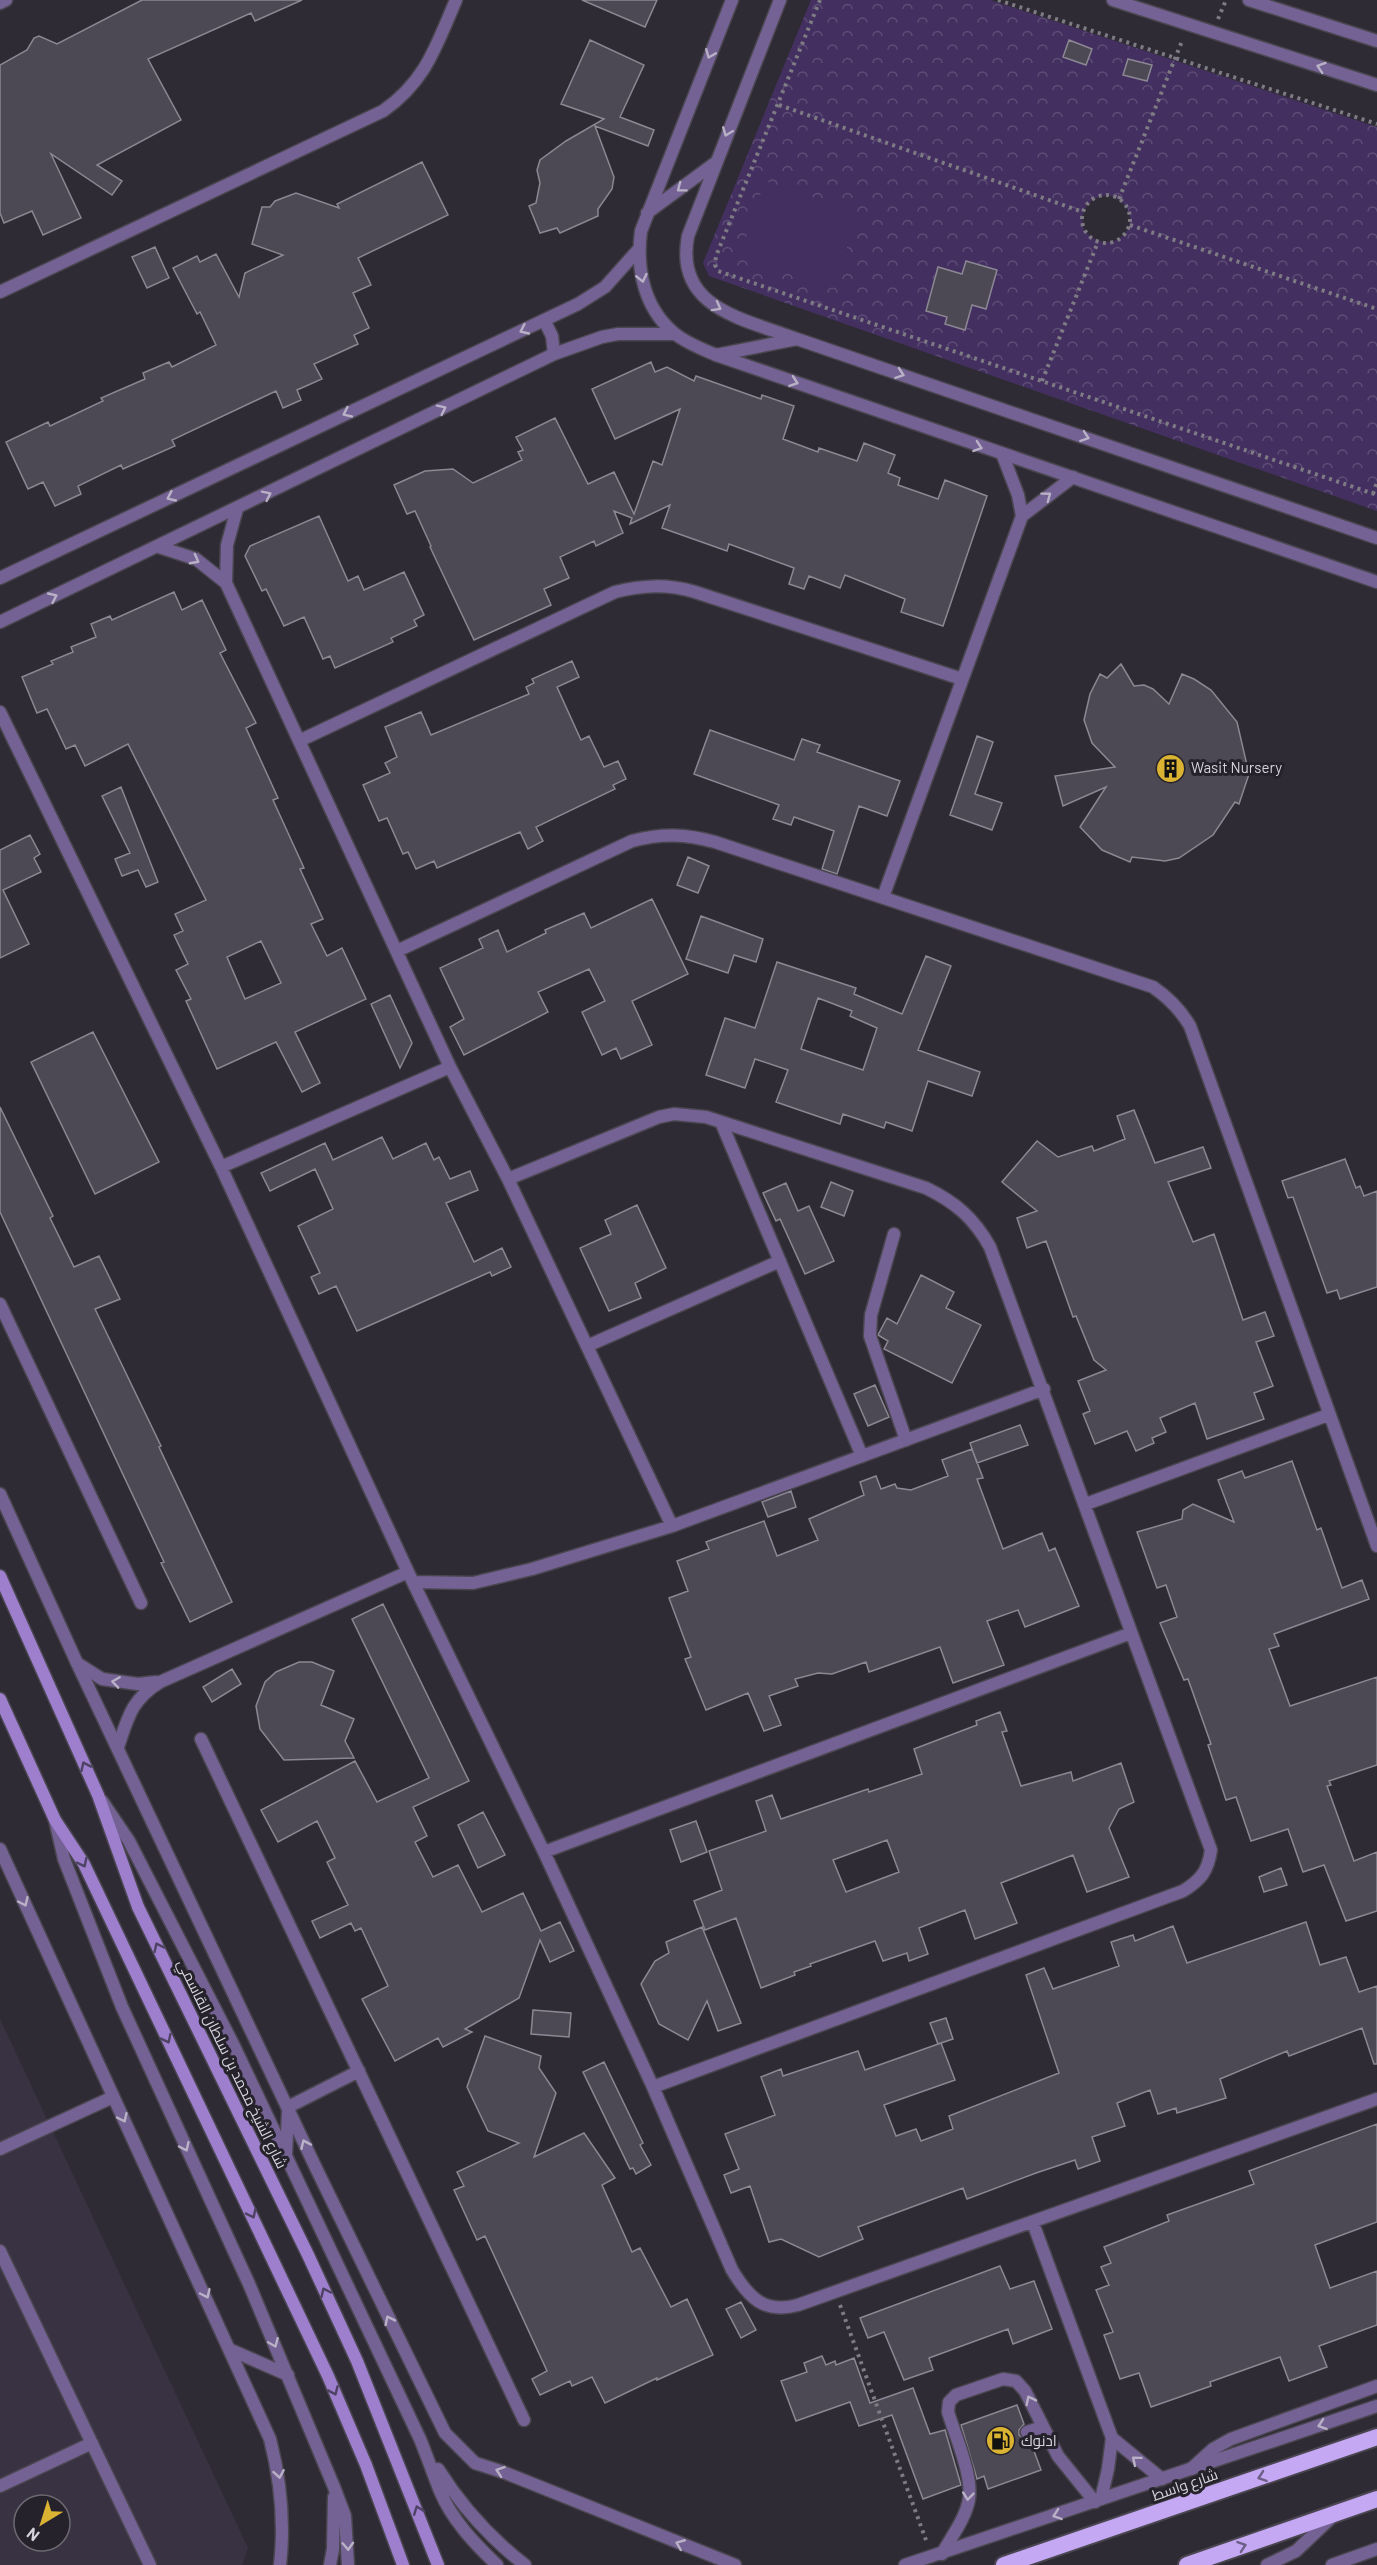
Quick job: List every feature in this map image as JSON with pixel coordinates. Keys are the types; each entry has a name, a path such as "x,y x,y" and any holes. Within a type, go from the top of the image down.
{"highway":[{"name":"شارع واسط","path":"1004,2565 1377,2437"},
{"path":"1187,2565 1377,2499"}],"main road":[{"name":"شارع الشيخ محمد بن سلطان القاسمي","path":"0,1576 98,1795 138,1907 352,2350 400,2464 438,2565"},
{"path":"0,1699 55,1820 84,1864 280,2272 366,2465 403,2565"}],"street":[{"path":"0,3 6,0"},
{"path":"0,292 383,111 403,97 420,76 456,0"},
{"path":"732,0 647,213 639,250 640,274 648,298 658,317 675,334 716,355 1003,456 1073,477 1377,582"},
{"path":"767,0 771,18"},
{"path":"780,0 771,18 688,236 685,257 690,278 697,290 718,309 797,339 1377,537"},
{"path":"1113,0 1377,85"},
{"path":"1249,0 1377,41"},
{"path":"647,213 716,162"},
{"path":"0,578 592,297 617,275 639,250"},
{"path":"544,320 552,336 554,354"},
{"path":"0,622 554,354 602,337 618,334 675,334"},
{"path":"716,355 797,339"},
{"path":"1003,456 1015,485 1022,516"},
{"path":"884,897 1022,516 1073,477"},
{"path":"226,583 227,545 237,509"},
{"path":"159,547 196,560 226,583 301,740 450,1067 508,1179 672,1526"},
{"path":"301,740 615,591 655,585 695,592 962,679"},
{"path":"0,712 221,1167 410,1577 544,1852 653,2087 732,2270 741,2286 753,2299 769,2308 784,2309 835,2293 1377,2098"},
{"path":"397,951 613,849 632,841 674,834 695,836 1153,987 1181,1011 1190,1026 1328,1415 1377,1545"},
{"path":"221,1167 450,1067"},
{"path":"508,1179 658,1117 691,1114 926,1188 947,1198 964,1210 979,1227 990,1247 1044,1389 1211,1850 1208,1868 1198,1882 1183,1891 653,2087"},
{"path":"721,1122 862,1456"},
{"path":"894,1234 871,1316 870,1336 906,1440"},
{"path":"587,1346 780,1262"},
{"path":"0,1304 141,1603"},
{"path":"118,1748 134,1706 144,1692 160,1682 410,1577 443,1584 473,1583 503,1578 672,1526 1044,1389"},
{"path":"1086,1504 1328,1415"},
{"path":"0,1494 77,1664 445,2433 475,2463 503,2472 735,2565"},
{"path":"544,1852 1131,1633"},
{"path":"77,1664 102,1679 138,1684 160,1682"},
{"path":"201,1739 524,2420"},
{"path":"98,1795 129,1841 234,2046 420,2439 440,2491 453,2514 477,2546 497,2565"},
{"path":"55,1820 64,1859 122,2007 288,2375 334,2487 345,2516 348,2565"},
{"path":"0,1849 258,2409 278,2469 283,2534 280,2565"},
{"path":"288,2107 359,2071"},
{"path":"0,2149 113,2097"},
{"path":"286,2156 288,2107"},
{"path":"1033,2223 1112,2438 1108,2469 1098,2500"},
{"path":"0,2250 150,2565"},
{"path":"231,2350 288,2375"},
{"path":"937,2555 964,2513 969,2498 969,2482 947,2407 956,2395 1003,2379 1016,2381 1025,2391 1042,2427 1067,2468 1098,2500"},
{"path":"1191,2470 1214,2449 1231,2439 1377,2386"},
{"path":"905,2565 1377,2406"},
{"path":"1027,2432 1042,2427"},
{"path":"1112,2438 1162,2479"},
{"path":"420,2439 452,2491 477,2522 525,2565"},
{"path":"0,2486 92,2443"},
{"path":"961,2455 974,2450"},
{"path":"330,2565 335,2518 334,2487"},
{"path":"1267,2565 1296,2551 1334,2514"},
{"path":"1332,2565 1377,2549"}],"path":[{"path":"820,0 716,256 715,265 718,271 1375,494 1377,482"},
{"path":"998,0 1377,124"},
{"path":"1213,32 1226,0"},
{"path":"1119,199 1181,41 1190,44"},
{"path":"779,105 1083,212"},
{"path":"1109,195 1119,199 1127,206 1130,225 1123,237 1112,243 1098,242 1084,230 1083,212 1088,202 1097,196 1109,195"},
{"path":"1130,225 1377,309"},
{"path":"1042,381 1098,242"},
{"path":"835,2293 937,2555"}],"shaded area":[{"path":"0,2019 248,2548 242,2565 0,2565"}],"green space":[{"path":"811,0 990,0 1377,127 1377,511 709,276 703,263","holes":["1109,195 1122,203 1129,213 1130,223 1126,232 1118,239 1108,242 1096,240 1084,230 1083,216 1091,202 1096,198","966,261 997,270 986,308 972,305 965,330 945,324 947,317 926,311 938,267 962,274"]},
{"path":"765,181 859,213 833,288 740,256"}],"building":[{"path":"142,0 302,0 255,21 251,13 148,59 181,120 97,165 122,181 112,195 51,154 81,218 43,235 32,211 4,223 0,213 0,65 27,50 34,38 39,36 57,44"},
{"path":"582,0 657,0 645,27"},
{"path":"590,40 644,65 620,117 654,130 648,146 595,126 614,177 612,189 598,209 598,216 560,233 557,228 540,233 529,206 536,203 540,183 537,170 540,160 566,141 604,119 561,104"},
{"path":"1069,40 1092,49 1086,65 1063,57"},
{"path":"1128,59 1152,65 1147,81 1123,75"},
{"path":"422,162 448,215 358,258 371,285 353,293 369,328 354,335 358,344 314,364 322,379 297,390 301,400 283,408 276,391 172,440 175,446 123,469 121,465 78,486 81,494 55,506 43,482 28,489 6,442 48,422 50,426 103,401 101,398 145,379 143,373 169,362 172,367 216,345 200,312 197,314 173,268 197,256 200,262 216,254 239,297 245,273 283,255 252,244 262,207 270,207 275,201 296,193 339,208 337,204"},
{"path":"155,247 169,278 147,288 132,257"},
{"path":"966,261 997,270 986,309 972,305 965,330 945,324 947,317 926,311 938,267 962,274"},
{"path":"651,362 655,372 667,367 694,381 696,376 761,399 762,395 794,406 783,439 818,452 819,448 857,461 864,443 895,455 888,473 900,478 898,485 938,499 945,480 987,496 943,626 901,612 905,599 845,575 840,588 809,576 804,589 789,584 794,568 729,544 727,551 662,528 670,505 630,524 632,518 614,511 623,533 596,546 594,541 560,557 569,578 544,589 551,605 474,640 415,511 407,514 394,485 425,471 453,469 473,483 522,460 518,452 523,450 516,437 555,418 588,484 614,472 634,514 653,461 662,465 680,409 615,439 592,389"},
{"path":"319,516 348,581 358,576 364,590 404,572 424,615 414,620 417,626 391,638 393,642 335,668 330,656 323,659 304,617 284,626 266,589 262,591 245,556 250,546"},
{"path":"174,592 182,610 202,600 226,650 220,653 256,723 246,728 278,798 273,800 304,868 300,869 323,919 311,924 327,956 342,948 366,999 295,1032 320,1083 302,1092 276,1042 217,1069 186,1001 191,999 176,970 188,964 174,935 183,931 175,914 206,900 128,744 85,766 75,745 66,749 47,709 37,713 22,677 53,664 51,661 73,652 71,647 96,637 91,624 110,616 112,620","holes":["261,941 281,983 245,999 227,957"]},
{"path":"572,661 579,677 557,687 581,740 589,736 604,767 618,761 626,779 613,785 615,789 536,827 543,841 528,849 520,832 437,868 434,861 416,869 408,852 403,854 387,818 379,821 363,785 390,773 385,763 397,757 385,727 421,712 431,735 529,694 526,687 534,683 532,679"},
{"name":"Wasit Nursery","path":"1121,664 1134,686 1144,685 1153,689 1169,704 1182,674 1194,679 1211,690 1237,722 1249,774 1239,804 1235,802 1213,835 1179,858 1165,861 1132,857 1130,862 1102,850 1080,827 1106,787 1063,806 1055,776 1115,767 1092,743 1084,720 1090,694 1100,674 1107,678"},
{"path":"710,730 794,760 802,739 820,745 817,752 900,781 887,816 859,806 837,874 822,869 834,831 794,817 791,825 773,819 779,805 694,774"},
{"path":"977,736 993,742 975,794 1002,803 992,830 950,815"},
{"path":"121,787 158,882 146,887 138,870 122,876 115,859 130,853 102,796"},
{"path":"30,835 40,854 34,858 41,872 3,890 29,944 0,958 0,850"},
{"path":"688,857 709,866 698,893 677,885"},
{"path":"652,899 688,974 632,1001 652,1045 621,1059 616,1048 602,1055 582,1012 605,1001 589,969 538,992 548,1012 464,1055 450,1027 464,1019 440,968 483,948 479,939 498,930 507,952 546,933 545,930 584,913 591,928"},
{"path":"701,916 763,939 756,962 734,955 728,973 686,959"},
{"path":"926,956 951,966 918,1050 980,1072 972,1096 928,1081 912,1131 886,1122 884,1128 843,1114 840,1124 776,1102 788,1070 755,1059 745,1088 706,1075 725,1018 755,1028 777,962 856,988 854,994 902,1014","holes":["818,998 852,1011 850,1016 877,1028 863,1070 801,1049"]},
{"path":"390,995 412,1043 400,1068 371,1004"},
{"path":"93,1032 159,1162 95,1194 31,1062"},
{"path":"0,1107 53,1216 50,1218 74,1267 99,1256 120,1299 95,1309 232,1602 190,1622 0,1212"},
{"path":"1134,1110 1155,1163 1203,1147 1211,1168 1168,1182 1193,1242 1214,1234 1243,1320 1265,1312 1274,1336 1256,1342 1273,1386 1254,1393 1264,1419 1207,1439 1195,1403 1160,1418 1166,1432 1152,1438 1154,1443 1136,1451 1127,1431 1095,1444 1083,1414 1090,1411 1078,1381 1106,1370 1094,1360 1076,1316 1073,1317 1046,1241 1027,1248 1017,1218 1037,1211 1002,1182 1037,1141 1058,1157 1092,1146 1094,1151 1125,1139 1117,1116"},
{"path":"382,1137 393,1159 426,1143 434,1160 439,1157 450,1179 470,1171 478,1190 446,1203 474,1262 502,1248 511,1267 492,1276 490,1272 357,1331 336,1286 319,1294 311,1277 320,1273 298,1226 333,1209 315,1169 270,1191 261,1173 325,1143 333,1160"},
{"path":"1345,1159 1356,1188 1360,1186 1364,1196 1377,1191 1377,1287 1340,1299 1337,1290 1327,1293 1293,1197 1288,1198 1282,1181"},
{"path":"831,1182 853,1191 844,1216 821,1207"},
{"path":"786,1183 798,1211 809,1206 834,1261 805,1274 780,1219 776,1221 763,1193"},
{"path":"637,1205 666,1268 635,1283 641,1298 609,1311 580,1248 611,1234 605,1220"},
{"path":"921,1275 954,1292 946,1308 981,1325 952,1383 884,1349 888,1341 878,1335 887,1318 897,1324"},
{"path":"875,1385 889,1417 868,1426 854,1394"},
{"path":"1020,1425 1028,1445 977,1463 983,1478 977,1479 1003,1549 1042,1533 1049,1551 1055,1548 1079,1606 1025,1627 1018,1610 987,1621 1004,1665 953,1683 940,1647 869,1672 866,1662 832,1674 818,1673 795,1679 798,1686 769,1696 781,1725 764,1731 748,1693 706,1710 685,1659 691,1657 669,1598 688,1591 677,1561 709,1549 706,1542 764,1521 777,1556 818,1540 809,1519 864,1495 860,1482 876,1476 881,1489 895,1484 897,1488 911,1490 948,1476 942,1460 972,1449 970,1443"},
{"path":"1292,1461 1317,1530 1321,1528 1342,1588 1362,1580 1369,1599 1274,1634 1279,1646 1269,1649 1290,1706 1377,1677 1377,1765 1329,1781 1331,1785 1327,1786 1354,1861 1377,1852 1377,1911 1346,1921 1324,1865 1303,1872 1288,1829 1251,1841 1236,1797 1226,1800 1208,1745 1211,1744 1188,1679 1184,1680 1160,1623 1177,1617 1166,1585 1157,1588 1137,1532 1182,1519 1183,1510 1193,1504 1234,1522 1218,1480 1242,1471 1245,1478"},
{"path":"791,1491 796,1507 768,1517 762,1502"},
{"path":"383,1604 469,1781 413,1807 427,1836 415,1842 433,1877 458,1865 482,1912 523,1893 541,1931 560,1922 574,1951 550,1962 540,1940 519,1998 465,2029 472,2032 443,2047 438,2038 395,2061 362,1999 388,1986 361,1928 355,1931 351,1923 320,1938 312,1921 348,1905 327,1862 335,1858 317,1821 278,1842 261,1810 355,1761 377,1802 429,1778 352,1619"},
{"path":"299,1662 312,1662 334,1671 321,1705 354,1719 345,1741 354,1758 284,1760 260,1729 256,1706 265,1682 276,1672"},
{"path":"232,1669 241,1684 212,1702 203,1687"},
{"path":"1000,1712 1007,1731 1002,1732 1021,1786 1071,1772 1073,1781 1121,1763 1134,1802 1119,1809 1109,1828 1129,1877 1087,1892 1073,1855 1001,1883 1017,1923 975,1939 965,1910 919,1928 928,1954 909,1961 907,1953 883,1961 875,1941 810,1964 811,1966 794,1972 795,1975 761,1988 736,1918 705,1930 694,1901 722,1890 709,1851 766,1831 756,1801 772,1795 781,1819 868,1789 869,1792 922,1774 914,1749 977,1725 976,1721","holes":["887,1840 899,1872 846,1892 833,1860"]},
{"path":"483,1812 505,1855 478,1868 458,1825"},
{"path":"696,1821 707,1852 681,1862 670,1830"},
{"path":"1281,1868 1287,1885 1264,1892 1259,1877"},
{"path":"1306,1922 1320,1965 1346,1957 1359,1992 1377,1986 1377,2064 1374,2064 1362,2028 1289,2056 1287,2051 1220,2079 1226,2098 1177,2113 1176,2108 1158,2114 1150,2090 1117,2103 1125,2126 1092,2137 1100,2161 1078,2169 1075,2160 967,2199 963,2188 858,2227 863,2239 819,2257 781,2239 769,2242 750,2186 731,2193 724,2175 739,2169 725,2134 775,2115 761,2077 781,2069 783,2076 858,2051 865,2070 941,2043 955,2080 884,2105 896,2136 916,2129 921,2141 953,2129 949,2116 1059,2073 1026,1975 1044,1968 1053,1989 1119,1966 1111,1942 1133,1935 1135,1941 1173,1926 1187,1963"},
{"path":"702,1927 741,2023 718,2031 707,2001 688,2040 659,2024 641,1984 655,1961 669,1953 666,1942"},
{"path":"533,2010 571,2013 569,2037 531,2034"},
{"path":"946,2018 953,2039 938,2044 930,2023"},
{"path":"485,2036 541,2056 539,2068 556,2093 534,2157 584,2133 615,2178 602,2185 632,2252 640,2248 671,2307 687,2299 713,2355 605,2403 592,2377 572,2386 570,2381 540,2395 532,2379 547,2371 485,2236 477,2240 454,2190 464,2186 457,2172 519,2143 488,2131 467,2087"},
{"path":"604,2062 643,2143 640,2145 651,2165 636,2174 633,2168 630,2169 583,2072"},
{"path":"1377,2124 1377,2222 1315,2245 1330,2288 1377,2271 1377,2325 1319,2346 1327,2367 1289,2381 1280,2357 1210,2382 1211,2386 1151,2407 1139,2373 1120,2379 1104,2335 1113,2332 1096,2290 1109,2285 1101,2267 1111,2263 1104,2247 1169,2221 1167,2215 1254,2184 1249,2171"},
{"path":"1000,2266 1010,2289 1034,2281 1052,2329 1013,2344 1008,2329 929,2358 933,2370 904,2380 884,2332 868,2338 860,2318"},
{"path":"741,2302 756,2330 741,2338 726,2309"},
{"path":"822,2356 826,2365 835,2361 836,2365 854,2358 870,2403 913,2388 930,2434 945,2430 961,2485 923,2499 892,2415 859,2426 850,2402 796,2421 781,2381 807,2372 804,2363"},
{"name":"ادنوك","path":"1017,2405 1024,2424 1019,2430 1019,2435 1025,2440 1030,2440 1041,2470 988,2489 984,2476 977,2479 961,2425"}],"place":[{"name":"Wasit Nursery","path":"1170,768"},
{"name":"ادنوك","path":"1000,2441"}]}
